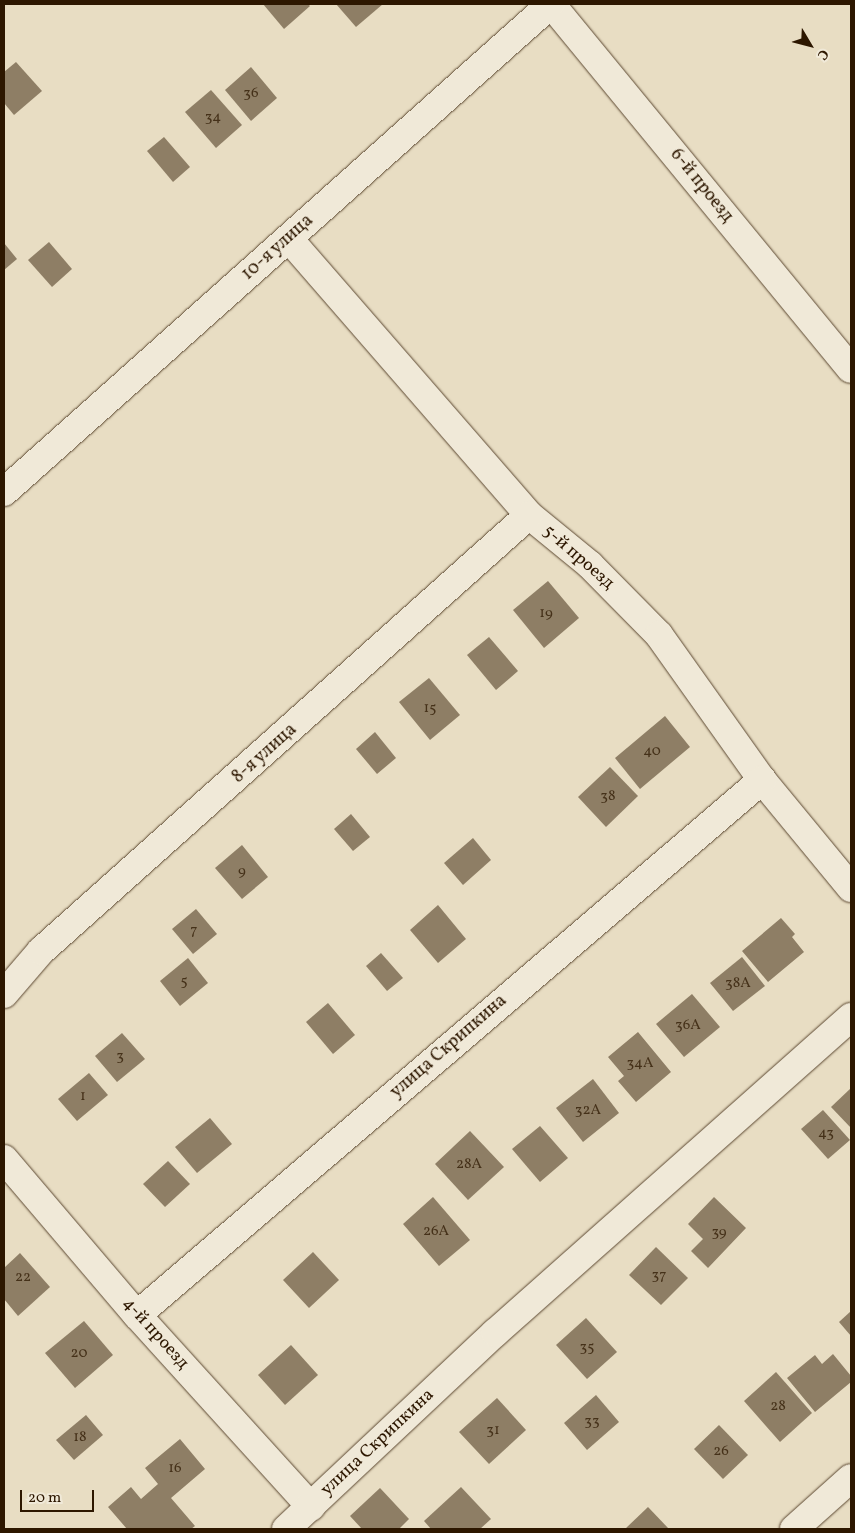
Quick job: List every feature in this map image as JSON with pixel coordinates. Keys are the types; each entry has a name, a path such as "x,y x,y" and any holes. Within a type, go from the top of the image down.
{"street":[{"name":"10-я улица","path":"4,492 551,4"},
{"name":"6-й проезд","path":"551,4 851,369"},
{"name":"5-й проезд","path":"289,239 529,515 590,565 659,635 762,780 851,888"},
{"name":"8-я улица","path":"4,994 41,951 529,515"},
{"name":"улица Скрипкина","path":"137,1315 762,780"},
{"name":"улица Скрипкина","path":"286,1529 495,1333 851,1017"},
{"name":"4-й проезд","path":"4,1159 137,1315 310,1506"},
{"path":"794,1529 851,1478"}],"building":[{"path":"263,4 308,4 310,6 284,29"},
{"path":"336,4 383,4 356,27"},
{"path":"16,62 42,91 14,115 4,103 4,72"},
{"path":"251,67 277,98 251,121 225,90"},
{"path":"211,90 242,125 216,148 185,112"},
{"path":"164,137 190,167 173,182 147,151"},
{"path":"49,242 72,269 52,287 28,260"},
{"path":"4,243 17,259 4,270"},
{"path":"548,581 579,618 544,648 513,610"},
{"path":"489,637 518,671 496,690 467,655"},
{"path":"429,678 460,715 430,740 399,702"},
{"path":"665,716 690,747 640,789 615,758"},
{"path":"375,732 396,758 377,774 356,749"},
{"path":"610,767 638,796 606,827 578,797"},
{"path":"351,814 370,837 353,851 334,829"},
{"path":"473,838 491,860 463,885 444,863"},
{"path":"242,845 268,877 242,899 215,868"},
{"path":"438,905 466,939 438,963 410,930"},
{"path":"196,909 217,934 193,954 172,929"},
{"path":"781,918 795,934 792,937 804,952 768,982 742,951"},
{"path":"381,953 403,978 387,991 366,966"},
{"path":"742,957 765,986 733,1011 710,983"},
{"path":"188,958 208,983 180,1006 160,981"},
{"path":"692,994 720,1027 684,1057 656,1024"},
{"path":"328,1003 355,1035 333,1054 306,1022"},
{"path":"638,1032 671,1072 636,1102 618,1081 624,1076 608,1057"},
{"path":"122,1033 145,1059 117,1082 95,1056"},
{"path":"89,1073 108,1095 77,1121 58,1099"},
{"path":"593,1079 619,1113 583,1142 556,1108"},
{"path":"851,1088 851,1128 831,1107"},
{"path":"823,1110 850,1140 828,1159 801,1129"},
{"path":"210,1118 232,1144 197,1173 175,1147"},
{"path":"540,1126 568,1158 540,1182 512,1149"},
{"path":"470,1131 504,1167 468,1200 435,1164"},
{"path":"168,1161 190,1184 165,1207 143,1184"},
{"path":"433,1197 470,1240 439,1266 403,1224"},
{"path":"714,1197 746,1228 708,1268 691,1251 703,1239 688,1224"},
{"path":"656,1247 688,1278 661,1305 629,1275"},
{"path":"313,1252 339,1280 309,1308 283,1280"},
{"path":"20,1253 50,1287 18,1316 4,1299 4,1268"},
{"path":"851,1311 851,1336 839,1322"},
{"path":"586,1318 617,1352 587,1379 556,1345"},
{"path":"84,1321 113,1355 75,1388 45,1353"},
{"path":"291,1345 318,1375 285,1405 258,1375"},
{"path":"833,1354 851,1376 851,1382 815,1412 787,1378 815,1355 822,1364"},
{"path":"776,1372 812,1413 780,1442 744,1401"},
{"path":"596,1395 619,1422 587,1450 564,1423"},
{"path":"497,1398 526,1430 489,1464 459,1432"},
{"path":"86,1415 103,1435 74,1460 56,1440"},
{"path":"719,1425 748,1455 723,1479 694,1449"},
{"path":"180,1439 205,1469 171,1498 195,1526 191,1529 127,1529 108,1507 131,1487 141,1499 158,1484 145,1468"},
{"path":"461,1487 491,1519 480,1529 431,1529 424,1521"},
{"path":"380,1488 409,1519 399,1529 362,1529 350,1516"},
{"path":"648,1507 669,1529 625,1529"}]}
